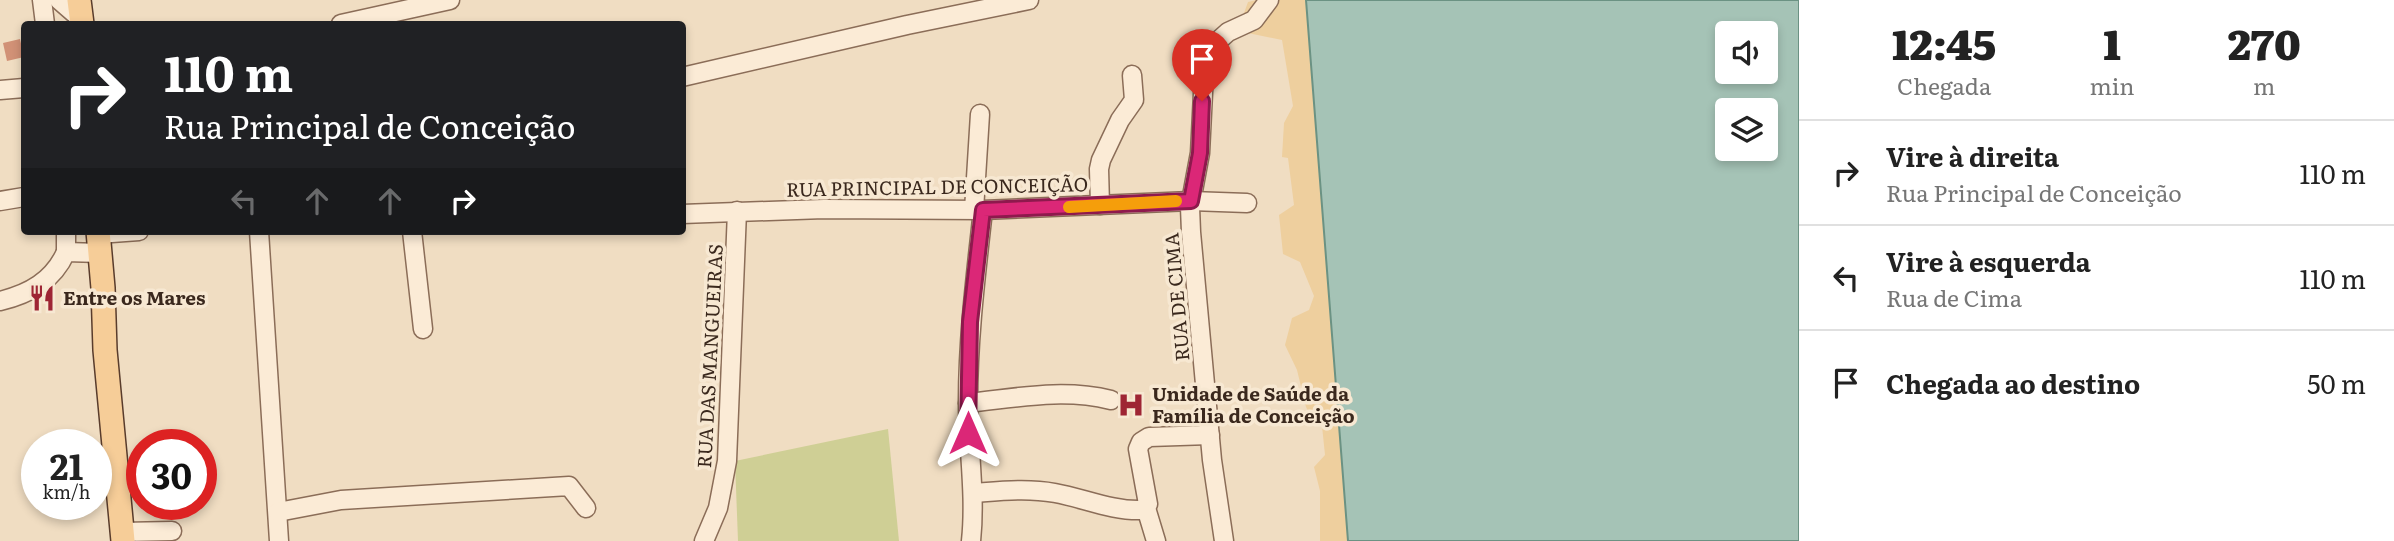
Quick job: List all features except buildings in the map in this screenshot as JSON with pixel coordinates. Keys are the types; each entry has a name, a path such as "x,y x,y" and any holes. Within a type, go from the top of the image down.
{"main road":[{"path":"99,239 105,350 122,537"}],"street":[{"path":"42,0 45,21"},
{"path":"59,0 81,15"},
{"path":"355,21 450,0"},
{"path":"686,76 906,25 1029,0"},
{"name":"RUA DE CIMA","path":"1224,541 1215,487 1191,232 1191,201 1199,164 1203,87 1209,49 1228,32 1254,20 1269,0"},
{"path":"1100,205 1101,160 1120,120 1133,103 1135,94 1132,75"},
{"path":"0,90 21,88"},
{"path":"971,541 973,493 968,403 970,322 979,210 980,114"},
{"path":"0,201 21,198"},
{"name":"RUA PRINCIPAL DE CONCEIÇÃO","path":"686,214 737,211 979,210 1191,201 1247,203"},
{"name":"RUA DAS MANGUEIRAS","path":"704,541 718,508 727,460 737,211"},
{"path":"0,301 24,294 43,283 56,270 66,252 66,235"},
{"path":"66,252 99,239 119,235"},
{"path":"259,235 279,541"},
{"path":"411,235 423,329"},
{"path":"968,403 1050,393 1083,394 1111,400"},
{"path":"1156,541 1146,508 1147,495 1138,449 1141,442 1149,438 1210,435"},
{"path":"278,512 350,499 569,486 586,508"},
{"path":"973,493 1027,489 1110,506 1137,510 1146,508"},
{"path":"122,537 173,531"}],"green space":[{"path":"888,429 899,541 738,541 735,461"}],"sand":[{"path":"1306,0 1348,541 1320,541 1320,491 1314,467 1325,455 1322,426 1314,423 1306,407 1297,370 1285,345 1292,318 1309,310 1314,296 1300,262 1283,254 1279,215 1294,205 1288,158 1282,157 1284,123 1293,106 1282,40 1243,32 1240,24 1248,2"}],"shaded area":[{"path":"1306,0 1799,0 1799,541 1348,541"}],"slow traffic":[{"path":"1069,207 1176,201"}],"place":[{"name":"Entre os Mares","path":"42,298"},
{"name":"Unidade de Saúde da Família de Conceição","path":"1131,405"}],"route":[{"path":"968,433 970,322 983,210 1191,201 1198,175 1202,101"}]}
